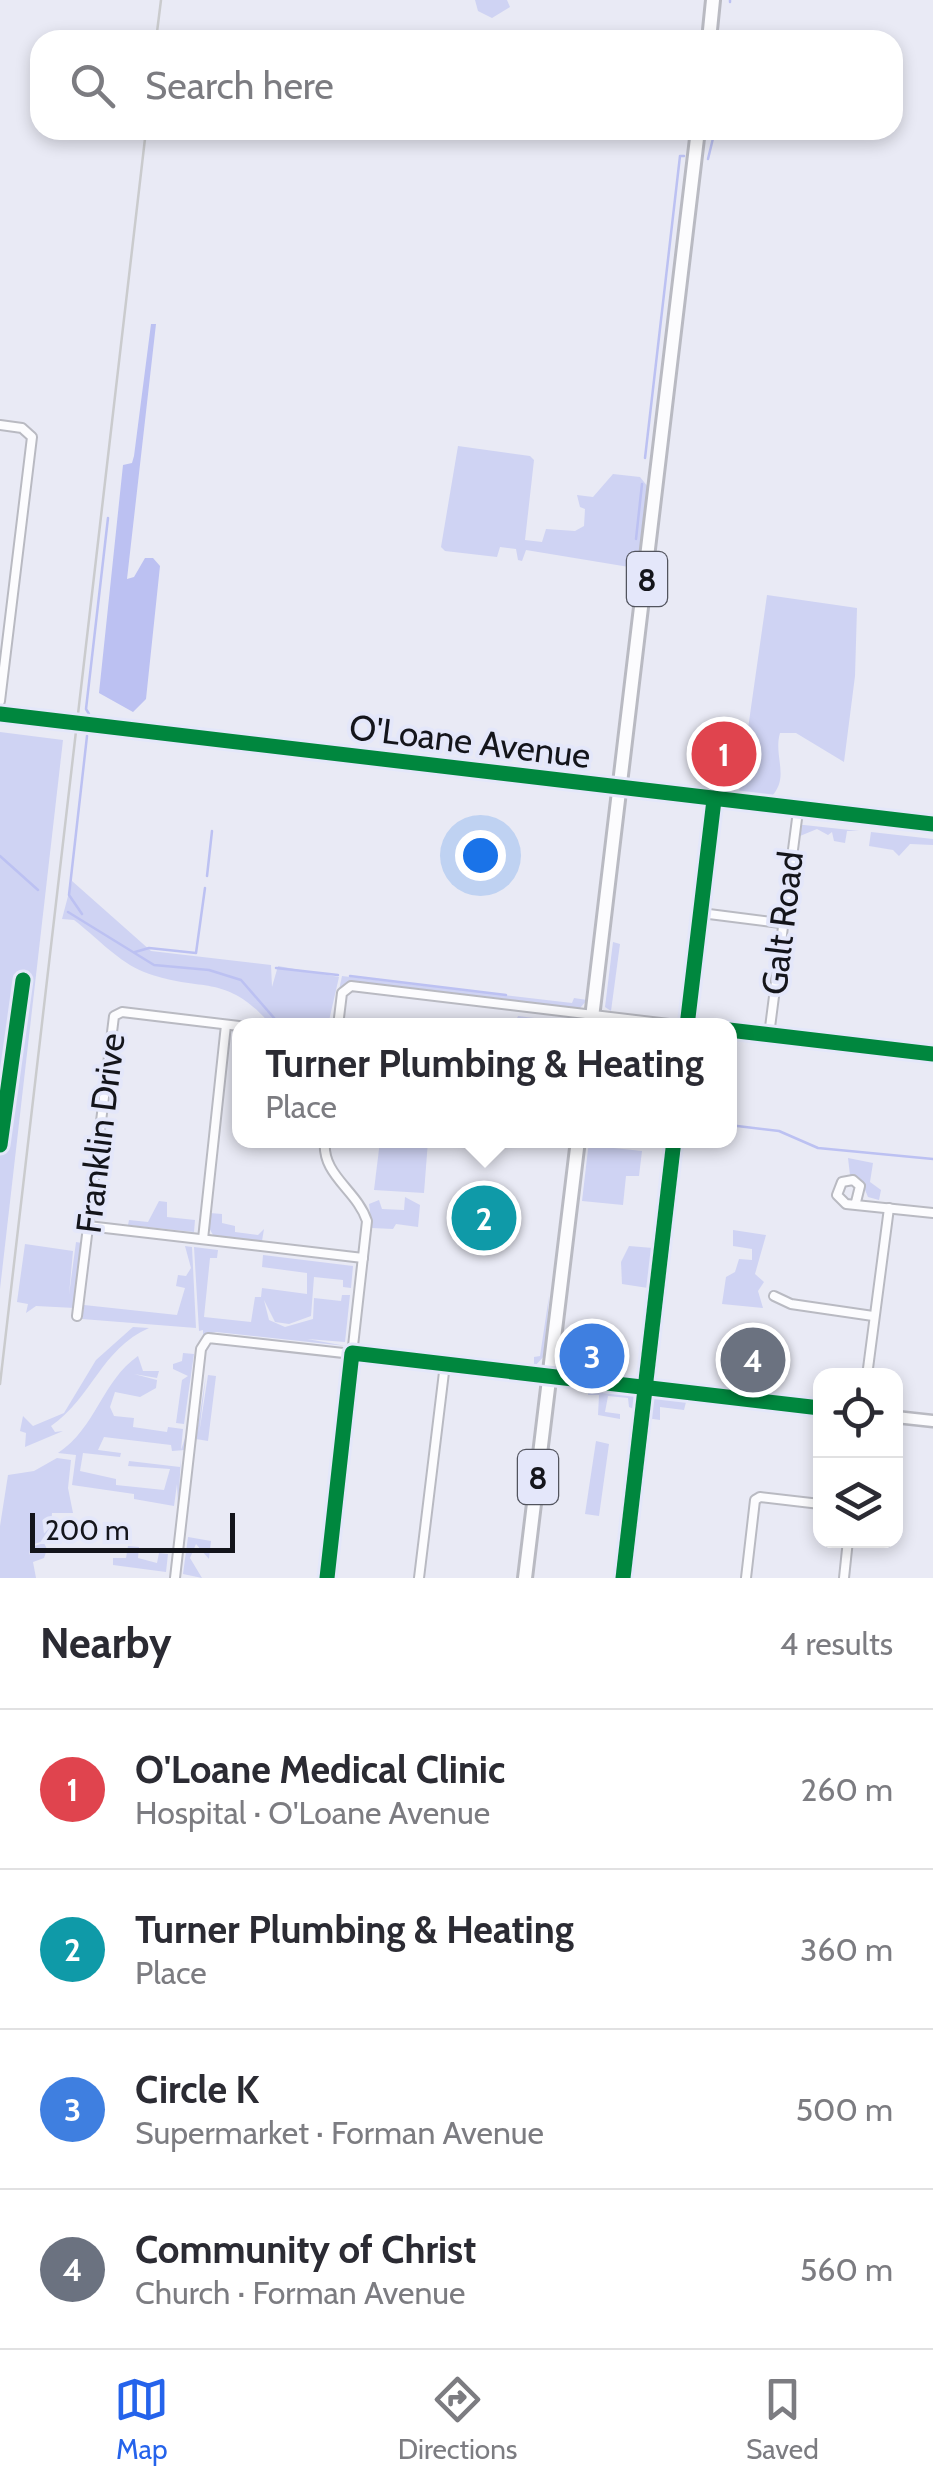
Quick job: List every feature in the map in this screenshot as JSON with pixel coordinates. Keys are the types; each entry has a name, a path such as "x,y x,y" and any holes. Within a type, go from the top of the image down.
{"main road":[{"path":"710,30 714,0"},
{"name":"8","path":"592,1018 697,140"},
{"name":"O'Loane Avenue","path":"622,789 933,824"},
{"name":"8","path":"525,1578 577,1148"}],"street":[{"path":"0,426 22,428 32,437 0,701"},
{"name":"O'Loane Avenue","path":"0,714 622,789"},
{"path":"688,1018 714,800"},
{"name":"Galt Road","path":"769,1035 780,923 798,811"},
{"path":"700,913 780,923"},
{"path":"340,1018 346,987 577,1018"},
{"name":"Franklin Drive","path":"77,1316 114,1016 122,1012 232,1025"},
{"path":"203,1239 226,1025"},
{"path":"737,1031 933,1054"},
{"path":"325,1148 326,1163 366,1216 326,1578"},
{"path":"623,1578 673,1148"},
{"path":"856,1202 933,1213"},
{"path":"868,1368 888,1208"},
{"path":"88,1226 363,1258"},
{"path":"774,1296 791,1304 874,1316"},
{"path":"175,1578 204,1341 213,1337 813,1407"},
{"path":"419,1578 445,1364"},
{"path":"903,1418 933,1421"},
{"path":"746,1578 755,1500 760,1497 813,1503"},
{"path":"844,1578 847,1548"}],"shaded area":[{"path":"475,0 507,0 510,7 492,18 478,11"},
{"path":"151,324 156,324 127,579 134,577 145,558 153,558 160,566 146,699 133,712 99,693 123,465 132,463 134,456"},
{"path":"458,446 530,456 534,460 525,540 542,542 546,529 575,531 584,526 585,509 580,507 577,495 593,497 613,474 640,477 648,487 640,565 629,567 526,550 522,561 518,560 516,549 500,547 497,557 445,551 441,547"},
{"path":"767,595 857,608 855,676 844,762 796,733 780,733 781,775 770,798 739,792"},
{"path":"0,732 63,740 0,1289"},
{"path":"802,825 859,831 847,831 845,843 834,841 832,832 828,835 817,829 800,836"},
{"path":"871,832 933,839 933,845 910,844 899,856 893,850 869,846"},
{"path":"72,881 151,951 271,965 272,987 278,966 339,977 330,1018 264,1018 226,990 135,968 74,920 62,919"},
{"path":"613,942 620,944 611,1011 605,1007"},
{"path":"342,976 572,1003 574,998 587,1000 580,1008 355,981 339,990"},
{"path":"379,1148 427,1148 424,1193 374,1190"},
{"path":"588,1148 642,1151 639,1176 626,1176 623,1205 582,1201"},
{"path":"848,1158 873,1163 870,1182 881,1190 879,1200 868,1197 863,1185 850,1175"},
{"path":"405,1197 420,1205 418,1227 396,1224 393,1229 372,1228 369,1204 379,1200 382,1209 404,1210"},
{"path":"159,1201 167,1202 167,1217 195,1220 194,1232 128,1225 129,1220 148,1222"},
{"path":"210,1213 222,1214 222,1223 235,1226 235,1232 258,1235 264,1229 262,1241 213,1235 208,1226"},
{"path":"733,1230 766,1235 755,1274 764,1282 758,1291 763,1308 722,1304 726,1277 735,1272 739,1259 752,1260 752,1249 733,1246"},
{"path":"76,1242 82,1243 75,1308 36,1306 26,1313 28,1304 17,1302 25,1244 73,1251 69,1295"},
{"path":"185,1246 192,1247 196,1328 82,1319 84,1305 177,1315 185,1288 176,1286 178,1275 186,1276 191,1268"},
{"path":"629,1246 653,1248 648,1288 622,1284 621,1262"},
{"path":"194,1247 218,1250 217,1258 210,1258 204,1317 251,1322 255,1297 261,1297 262,1288 307,1294 307,1273 262,1267 263,1255 353,1266 351,1288 343,1287 343,1280 314,1277 311,1316 289,1324 275,1322 264,1300 269,1320 285,1327 313,1319 314,1298 341,1301 342,1295 350,1295 345,1342 307,1339 346,1346 216,1332 203,1335 203,1330 199,1331"},
{"path":"549,1296 545,1355 534,1367 534,1357 540,1356"},
{"path":"133,1327 149,1328 119,1348 77,1402 51,1426 55,1432 63,1431 25,1447 26,1433 20,1431 23,1416 33,1426 64,1413 96,1360"},
{"path":"780,1341 773,1394 732,1389 734,1350 745,1352 743,1371 760,1372 763,1349"},
{"path":"183,1353 194,1354 184,1424 176,1423 182,1380 188,1376 173,1369 173,1364 182,1361"},
{"path":"138,1356 143,1371 159,1371 157,1378 134,1374 157,1380 156,1388 140,1397 115,1392 110,1407 114,1416 134,1418 133,1427 167,1432 168,1427 183,1429 181,1450 188,1429 185,1450 172,1451 171,1445 104,1437 98,1450 121,1453 120,1457 83,1453 80,1471 116,1479 116,1485 164,1490 170,1469 128,1466 129,1461 180,1467 181,1459 178,1506 177,1484 174,1506 134,1499 134,1494 72,1485 76,1455 58,1453 81,1431 116,1378"},
{"path":"206,1375 199,1434 208,1375 216,1376 208,1441 196,1439"},
{"path":"589,1387 636,1392 636,1410 629,1407 628,1398 608,1396 605,1412 620,1414 620,1419 598,1415 599,1395 588,1395"},
{"path":"654,1398 686,1402 684,1410 660,1407 660,1420 646,1418 648,1402 650,1414"},
{"path":"596,1441 609,1444 599,1516 585,1514"},
{"path":"57,1458 71,1460 68,1488 73,1513 52,1513 50,1539 31,1545 29,1555 34,1546 44,1543 47,1549 44,1558 33,1562 36,1578 0,1578 0,1526 8,1475 34,1471"},
{"path":"188,1537 211,1541 209,1559 196,1544 190,1558 202,1578 183,1574"},
{"path":"128,1546 139,1547 138,1558 157,1563 159,1553 168,1554 166,1572 113,1565 113,1558 126,1558"}],"waterway":[{"path":"708,159 713,140"},
{"path":"645,458 680,156 684,156"},
{"path":"636,539 642,484"},
{"path":"89,714 86,709 108,518"},
{"path":"82,914 69,895 87,736"},
{"path":"207,876 212,831"},
{"path":"0,856 38,890"},
{"path":"135,952 149,948 196,953 205,888"},
{"path":"68,912 154,965 209,970 241,980 274,1018"},
{"path":"276,968 338,975"},
{"path":"350,976 506,995"},
{"path":"737,1126 779,1131 818,1148 933,1159"}],"railway":[{"path":"157,30 161,0"},
{"path":"0,1384 145,140"}],"cycle path":[{"path":"0,714 933,824"},
{"path":"688,1018 714,800"},
{"path":"0,1145 23,980"},
{"path":"737,1031 933,1054"},
{"path":"623,1578 673,1148"},
{"path":"327,1578 352,1353 813,1407"}],"place":[{"name":"O'Loane Medical Clinic","path":"724,754"},
{"name":"Turner Plumbing & Heating","path":"484,1218"},
{"name":"Circle K","path":"592,1356"},
{"name":"Community of Christ","path":"753,1360"}]}
